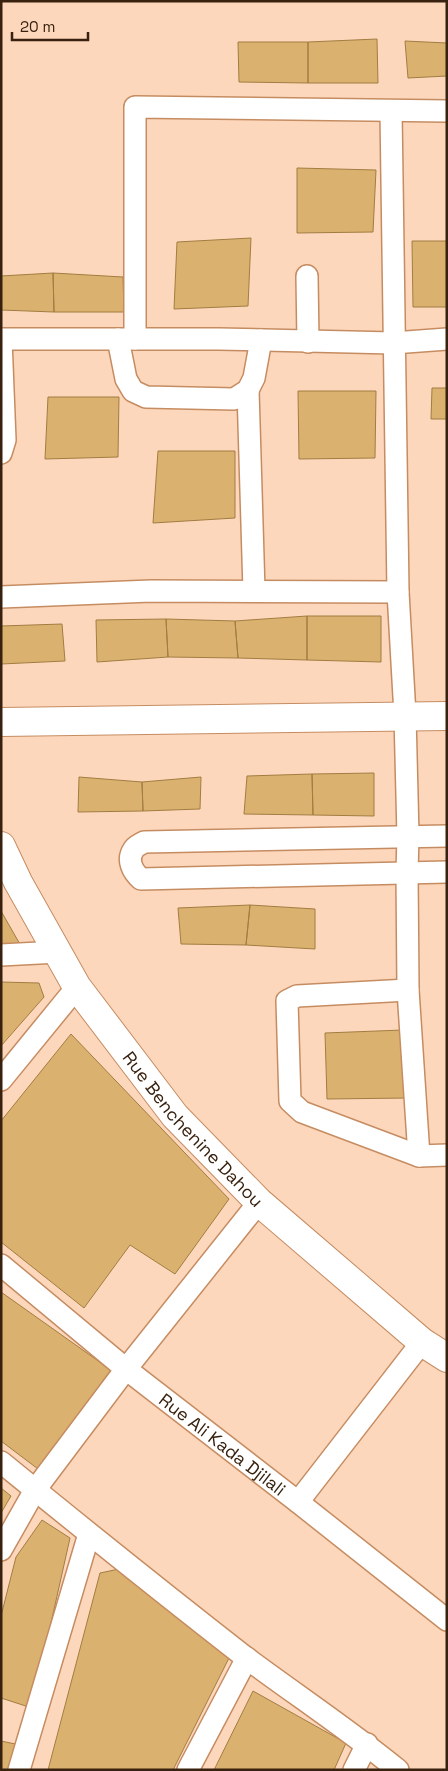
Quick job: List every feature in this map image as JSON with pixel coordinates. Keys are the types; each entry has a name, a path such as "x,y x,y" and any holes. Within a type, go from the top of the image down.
{"street":[{"path":"248,390 234,399 146,397 133,391 126,379 135,107 447,112"},
{"path":"391,111 398,592 406,716 408,990 419,1156"},
{"path":"308,276 308,342"},
{"path":"1,453 5,440 1,339 261,340 393,343 447,339"},
{"path":"254,591 248,390 254,378 261,340"},
{"path":"1,597 151,591 398,592"},
{"path":"1,722 447,716"},
{"path":"447,836 144,842 133,850 131,859 134,874 141,879 447,872"},
{"name":"Rue Benchenine Dahou","path":"1,846 18,882 77,986 175,1116 259,1202 422,1342 447,1358"},
{"path":"1,955 58,952"},
{"path":"1,1080 77,986"},
{"path":"408,990 297,996 287,1001 290,1101 302,1112 419,1156 447,1155"},
{"path":"1,1550 35,1490 126,1369 259,1202"},
{"name":"Rue Ali Kada Djilali","path":"1,1265 126,1369 447,1620"},
{"path":"298,1502 422,1342"},
{"path":"1,1462 247,1658 367,1744 398,1770"},
{"path":"20,1770 89,1534"},
{"path":"188,1770 247,1658"},
{"path":"354,1770 367,1744"}],"building":[{"path":"377,39 378,83 308,83 308,42"},
{"path":"405,41 447,43 447,76 408,78"},
{"path":"238,42 308,42 308,83 239,82"},
{"path":"297,168 376,170 373,232 297,233"},
{"path":"251,238 248,306 174,309 177,242"},
{"path":"412,241 447,241 447,307 413,307"},
{"path":"53,273 123,277 124,312 54,312"},
{"path":"53,273 54,312 1,310 1,276"},
{"path":"432,388 447,388 447,419 431,419"},
{"path":"298,391 376,391 375,458 299,459"},
{"path":"48,397 119,397 118,457 45,459"},
{"path":"158,451 235,451 235,518 153,523"},
{"path":"307,616 381,616 381,662 307,660"},
{"path":"307,616 307,660 238,658 235,621"},
{"path":"166,619 235,621 238,658 168,657"},
{"path":"166,619 168,657 97,662 96,620"},
{"path":"62,624 65,661 1,664 1,626"},
{"path":"374,773 374,816 313,815 312,774"},
{"path":"312,774 313,815 244,814 247,776"},
{"path":"79,777 142,782 143,811 78,812"},
{"path":"201,777 200,809 143,811 142,782"},
{"path":"250,905 315,909 315,949 246,945"},
{"path":"250,905 246,945 181,944 178,908"},
{"path":"1,911 21,946 1,946"},
{"path":"1,982 39,983 44,997 1,1046"},
{"path":"403,1030 408,1098 327,1099 325,1033"},
{"path":"71,1034 229,1199 175,1274 130,1245 84,1308 1,1242 1,1121"},
{"path":"1,1292 111,1370 38,1469 1,1441"},
{"path":"1,1488 11,1496 1,1513"},
{"path":"42,1520 70,1538 32,1708 1,1698 1,1616 16,1557"},
{"path":"119,1569 229,1658 173,1770 48,1770 100,1573"},
{"path":"253,1691 346,1743 334,1770 214,1770"},
{"path":"1,1741 20,1745 15,1770 1,1770"}]}
